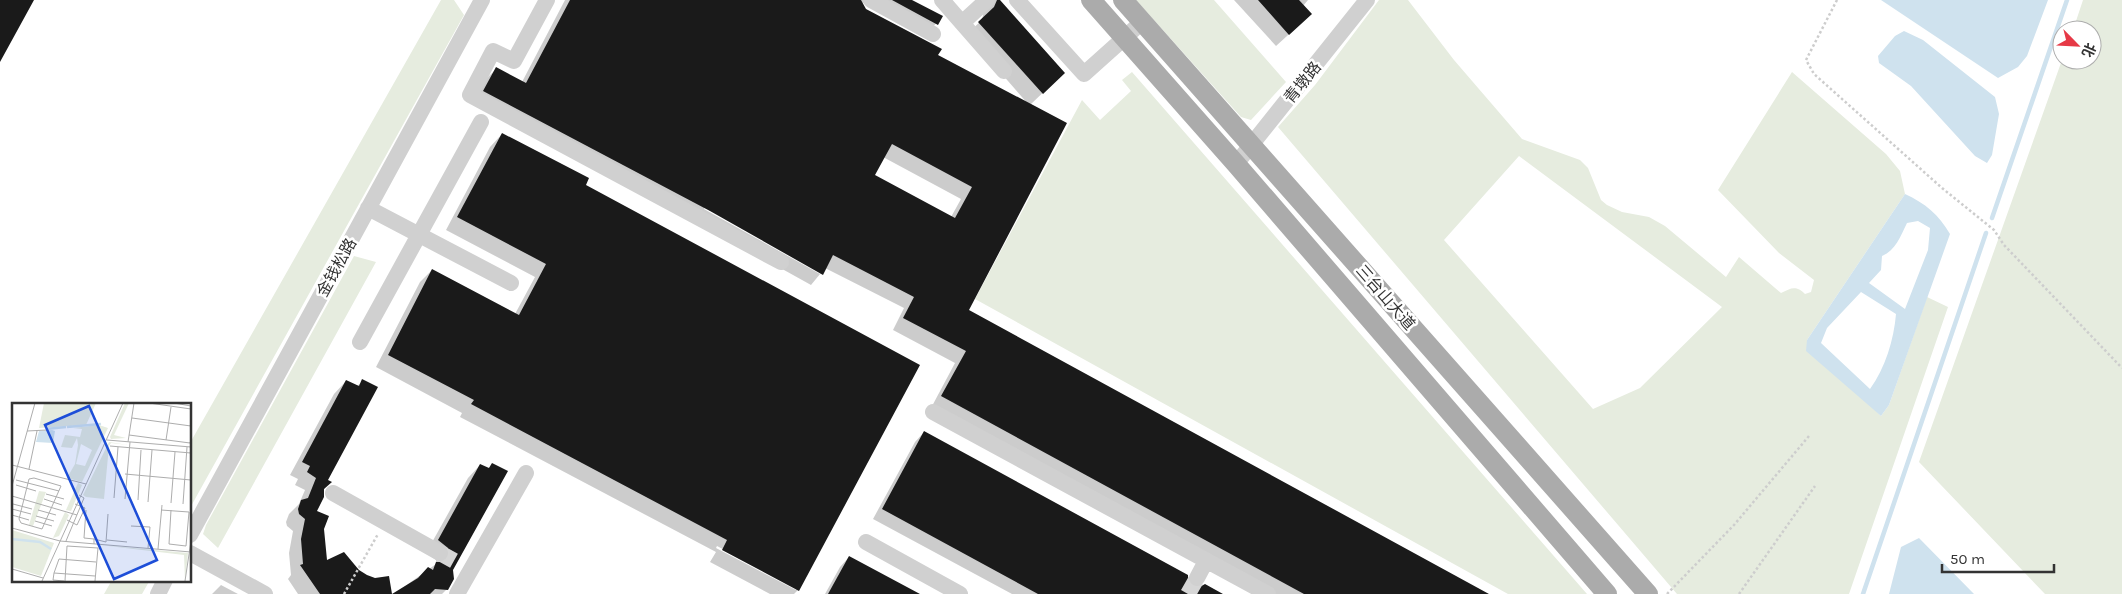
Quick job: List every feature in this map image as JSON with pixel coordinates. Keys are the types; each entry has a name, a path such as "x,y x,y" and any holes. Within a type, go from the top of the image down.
{"main road":[{"name":"三台山大道","path":"1091,0 1236,164 1607,594"},
{"name":"三台山大道","path":"1123,0 1648,594"}],"street":[{"name":"金钱松路","path":"191,532 482,0"},
{"path":"547,0 514,61 494,51 470,95 781,262"},
{"path":"871,0 933,34"},
{"path":"942,0 1004,71"},
{"path":"962,23 987,0"},
{"path":"1017,0 1084,74 1142,22"},
{"name":"青墩路","path":"1236,164 1367,0"},
{"path":"360,342 481,122"},
{"path":"368,208 511,283"},
{"path":"933,412 1268,594"},
{"path":"457,594 464,566 526,473"},
{"path":"333,493 440,553"},
{"path":"866,542 960,594"},
{"path":"191,554 265,594"},
{"path":"1197,578 1206,561"},
{"path":"158,594 164,582"}],"path":[{"path":"1837,0 1806,60 1814,74 1942,188 1994,230 2004,245 2122,368"},
{"path":"1667,594 1734,525 1809,436"},
{"path":"1739,594 1815,486"},
{"path":"344,594 385,522"}],"shaded area":[{"path":"441,0 454,0 464,15 191,506 191,441"},
{"path":"1136,0 1214,0 1286,82 1251,120 1241,117"},
{"path":"1379,0 1408,0 1454,60 1522,139 1580,160 1588,168 1601,200 1607,205 1622,212 1649,217 1665,226 1726,277 1739,257 1781,293 1793,288 1799,289 1805,294 1811,292 1814,280 1779,253 1718,190 1792,72 1886,154 1900,171 1905,194 1807,340 1881,416 1889,405 1927,297 1948,307 1849,594 1677,594 1278,127 1315,85","holes":["1519,156 1722,307 1640,388 1593,409 1444,240"]},
{"path":"2083,0 2122,0 2122,594 2045,594 1919,462 2058,70 2102,70 2102,20 2076,20"},
{"path":"1132,72 1587,594 1508,594 975,299 1082,100 1100,120 1131,91 1122,80"},
{"path":"354,256 376,262 218,548 203,534 206,525"},
{"path":"111,582 149,582 142,594 104,594"}],"water":[{"path":"1881,0 2048,0 2027,56 2018,67 1998,78"},
{"path":"1904,31 1923,40 1995,97 1999,114 1992,155 1987,163 1975,156 1911,86 1879,63 1878,56 1895,36"},
{"path":"1905,194 1919,201 1936,215 1950,234 1889,405 1881,416 1806,351 1807,340","holes":["1918,221 1930,228 1928,250 1905,309 1869,283 1881,270 1882,256 1894,247 1907,223","1861,292 1896,314 1888,353 1870,389 1821,343 1827,328"]},
{"path":"1919,538 1974,594 1889,594 1901,547"}],"building":[{"path":"0,0 34,0 0,62"},
{"path":"570,0 861,0 866,9 942,49 938,55 1067,123 969,310 1489,594 1304,594 941,396 966,351 903,318 914,297 833,255 823,275 710,211 483,91 496,67 526,83","holes":["892,144 972,187 955,218 875,175"]},
{"path":"892,0 912,0 943,16 938,25"},
{"path":"997,0 1000,0 1065,73 1043,94 978,22 994,7"},
{"path":"1258,0 1299,0 1312,14 1289,35"},
{"path":"502,133 589,178 586,185 920,365 799,591 722,550 727,540 471,404 474,400 388,355 432,269 519,315 546,264 457,217"},
{"path":"362,379 378,387 328,480 332,482 324,489 324,497 317,511 329,516 324,529 327,560 344,552 359,570 367,575 375,578 389,576 392,594 320,594 300,565 303,564 301,539 305,519 299,514 298,509 301,500 308,498 316,478 307,472 310,466 302,462 346,380 359,386"},
{"path":"924,431 1188,575 1188,583 1192,587 1198,588 1205,584 1223,594 1038,594 882,509"},
{"path":"492,463 508,471 453,570 454,579 448,590 435,589 430,594 392,594 418,578 428,567 433,570 436,562 445,562 448,558 448,548 438,540 480,464 489,468"},
{"path":"849,556 920,594 828,594"}],"waterway":[{"path":"1992,218 2067,0"},
{"path":"1863,594 1986,233"}],"tunnel":[{"path":"440,553 458,563"},
{"path":"1188,594 1197,578"}]}
